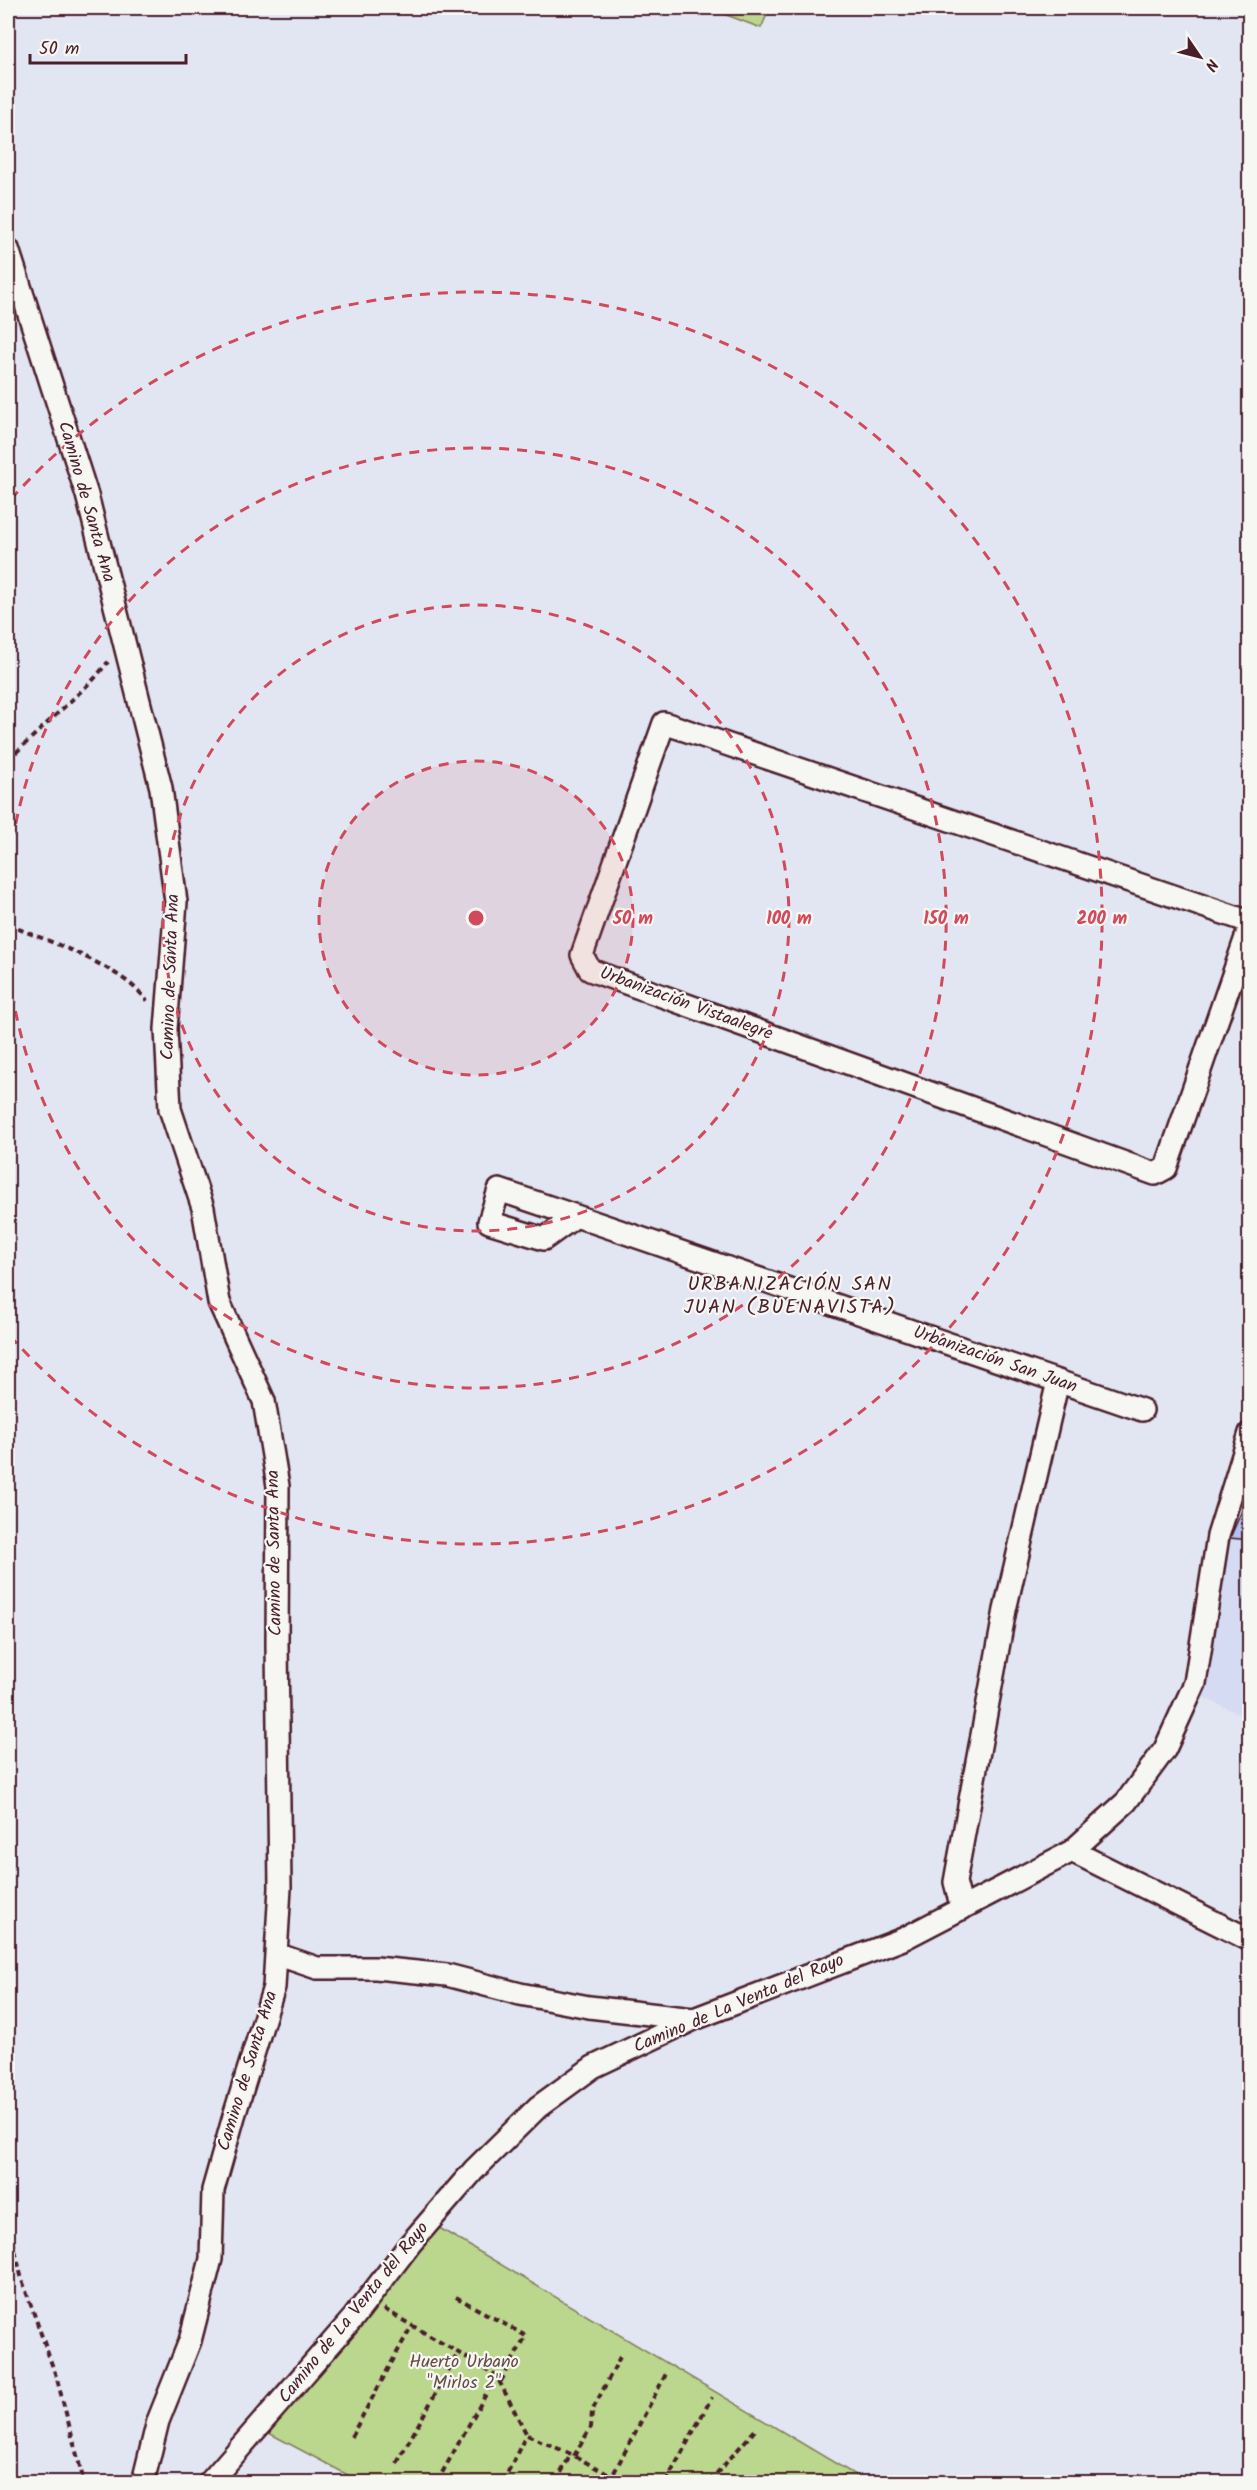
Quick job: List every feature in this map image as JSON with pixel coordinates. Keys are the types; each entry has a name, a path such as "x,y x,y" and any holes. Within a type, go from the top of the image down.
{"street":[{"name":"Camino de Santa Ana","path":"8,249 87,495 161,789 176,902 166,1029 170,1109 202,1208 219,1302 264,1401 278,1486 280,1888 274,1987 213,2190 211,2259 189,2341 158,2421 144,2482"},
{"name":"Urbanización Vistaalegre","path":"664,723 1250,924 1166,1168 1155,1174 590,970 582,955 664,723"},
{"name":"Urbanización San Juan","path":"576,1216 1142,1410"},
{"path":"962,1909 955,1882 1003,1621 1058,1381"},
{"name":"Camino de La Venta del Rayo","path":"210,2482 368,2299 410,2244 474,2170 538,2107 593,2067 694,2019 903,1939 962,1909 1072,1851 1126,1802 1165,1749 1195,1683 1218,1536 1250,1433"},
{"path":"1072,1851 1250,1940"},
{"path":"276,1954 317,1968 376,1968 447,1975 520,1994 590,2007 694,2019"}],"path":[{"path":"8,759 94,679 124,644"},
{"path":"8,925 52,942 105,968 140,992 166,1029"},
{"path":"8,2220 22,2280 57,2379 84,2482"},
{"path":"456,2297 526,2336 500,2383"},
{"path":"368,2299 411,2327 496,2375 526,2435 573,2455 622,2482"},
{"path":"351,2437 411,2327"},
{"path":"397,2463 458,2353"},
{"path":"556,2482 591,2427 592,2411 621,2355"},
{"path":"609,2482 666,2374"},
{"path":"438,2482 496,2375"},
{"path":"666,2482 712,2397"},
{"path":"710,2482 757,2428"},
{"path":"503,2482 526,2435"}],"shaded area":[{"path":"1230,1538 1249,1540 1249,1719 1199,1695 1216,1637"}],"green space":[{"path":"708,8 770,8 761,28"},
{"name":"Huerto Urbano \"Mirlos 2\"","path":"436,2226 867,2482 361,2482 265,2431"}],"building":[{"path":"1250,1475 1250,1506 1244,1506"},
{"path":"1244,1506 1250,1506 1250,1540 1230,1538"}],"district":[{"name":"URBANIZACIÓN SAN JUAN (BUENAVISTA)","path":"790,1296"}]}
